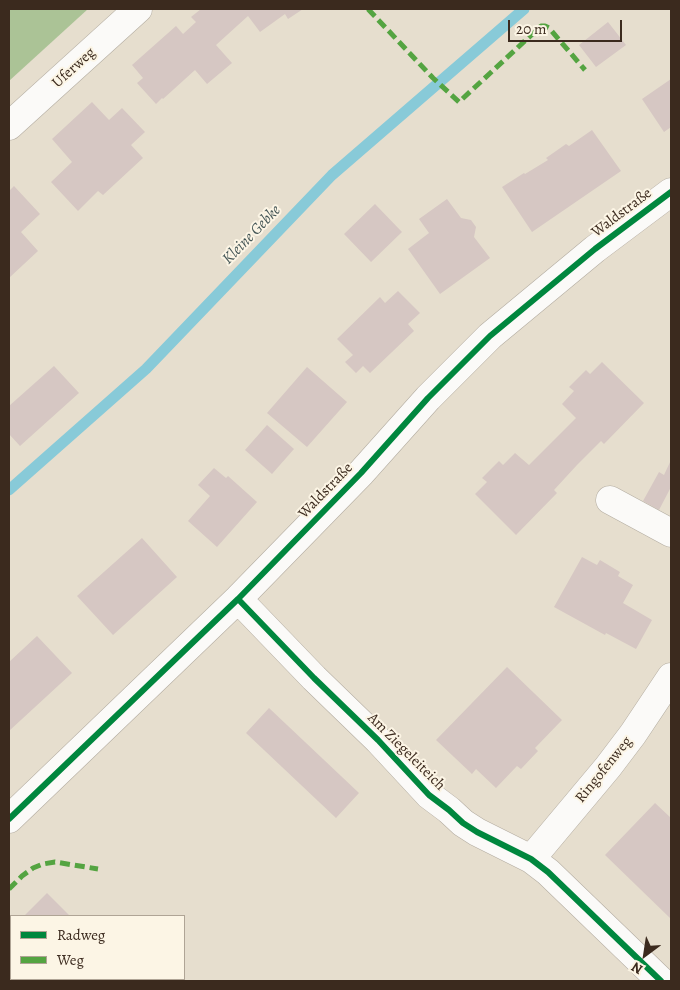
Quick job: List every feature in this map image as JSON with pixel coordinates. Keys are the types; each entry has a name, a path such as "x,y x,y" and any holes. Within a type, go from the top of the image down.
{"street":[{"name":"Uferweg","path":"9,126 138,9"},
{"name":"Waldstraße","path":"9,819 238,599 362,473 428,398 490,336 595,249 671,192"},
{"path":"610,500 671,533"},
{"name":"Am Ziegeleiteich","path":"238,599 314,678 378,740 429,796 477,832 532,859 548,872 661,981"},
{"name":"Ringofenweg","path":"532,859 608,767 633,734 671,677"}],"green space":[{"path":"9,9 88,9 9,81"}],"building":[{"path":"201,9 303,9 288,19 285,14 260,32 248,16 216,45 232,63 207,84 195,70 156,104 137,83 143,78 132,65 176,26 183,34 196,22 191,17"},
{"path":"608,22 626,45 596,67 579,45"},
{"path":"671,79 671,127 664,132 642,99"},
{"path":"92,102 109,120 122,108 145,132 131,145 143,158 103,195 98,191 78,211 51,182 72,162 52,139"},
{"path":"592,130 621,171 532,232 502,187 548,160 546,158 566,144 569,146"},
{"path":"14,186 40,214 21,232 38,251 9,278 9,191"},
{"path":"447,199 461,218 471,220 476,227 474,237 490,258 440,294 408,249 429,233 419,219"},
{"path":"375,204 402,232 371,262 344,234"},
{"path":"398,291 420,313 408,324 414,331 370,373 363,366 356,373 345,362 353,355 337,339 380,297 385,303"},
{"path":"602,362 644,403 604,444 601,441 577,465 554,490 557,493 516,535 475,494 487,482 482,478 499,461 503,465 515,453 529,465 576,418 562,404 574,391 569,387 586,370 590,374"},
{"path":"54,366 79,393 20,446 9,434 9,406"},
{"path":"307,367 347,402 307,447 267,413"},
{"path":"267,425 294,449 272,474 245,450"},
{"path":"671,460 671,487 659,510 643,501 659,472 664,475"},
{"path":"214,468 226,478 228,476 257,502 217,547 188,521 210,496 198,485"},
{"path":"142,538 177,577 113,635 77,596"},
{"path":"582,557 597,565 600,560 620,572 618,576 633,585 623,603 652,620 636,649 606,633 605,635 554,607"},
{"path":"37,636 72,673 9,731 9,662"},
{"path":"507,667 562,720 535,748 538,751 521,769 517,766 496,788 476,769 472,774 436,740"},
{"path":"269,708 359,793 336,818 246,733"},
{"path":"655,803 671,818 671,919 605,855"},
{"path":"47,893 69,915 25,915"},
{"path":"9,931 10,980 135,981 9,981"}],"waterway":[{"name":"Kleine Gebke","path":"9,490 146,369 332,175 524,9"}],"marked path":[{"path":"368,9 433,78 459,102 541,26 549,28 585,70"},
{"path":"9,889 22,876 43,864 55,862 98,869"}],"cycle path":[{"path":"9,819 238,599 361,473 428,398 490,336 595,249 671,192"},
{"path":"238,599 314,678 378,740 429,795 463,823 531,859 548,872 661,981"}]}
